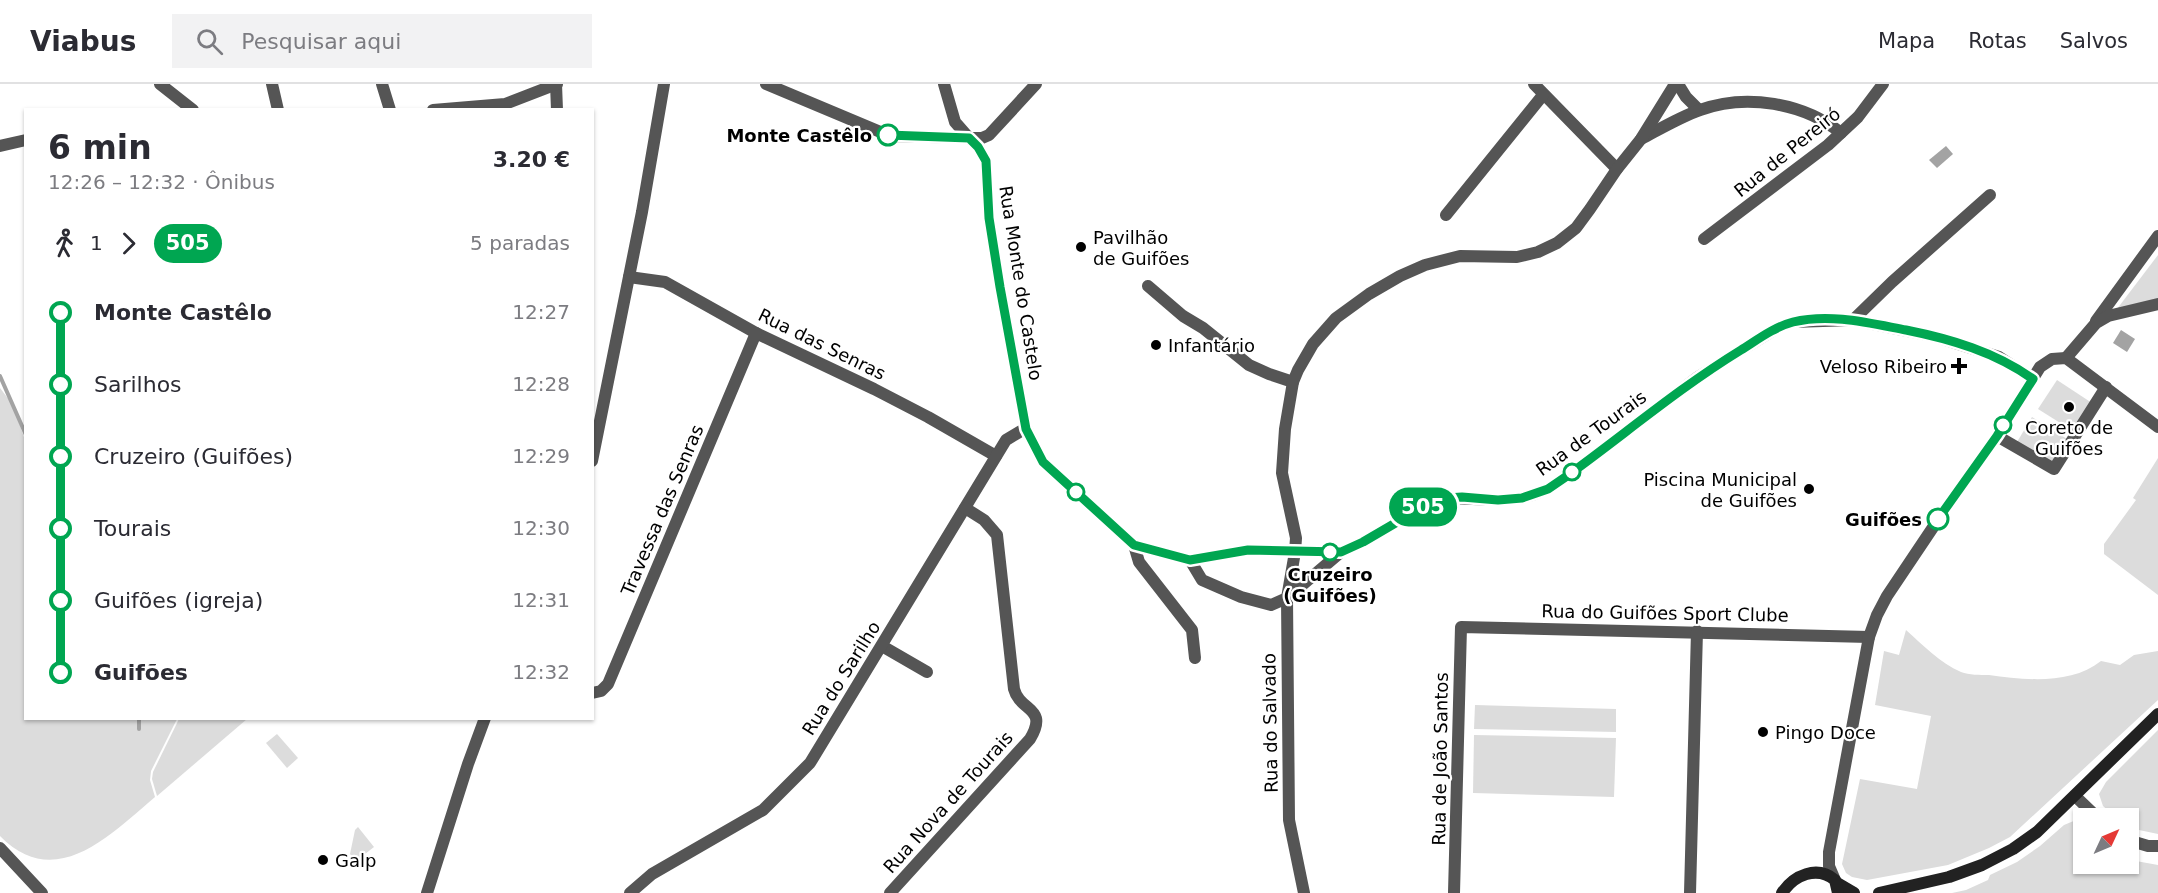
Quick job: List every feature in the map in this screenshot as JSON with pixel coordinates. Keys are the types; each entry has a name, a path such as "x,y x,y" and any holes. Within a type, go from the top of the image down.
{"main road":[{"path":"1879,893 1949,877 1982,865 2013,849 2037,832 2158,714"},
{"path":"1782,893 1792,881 1802,875 1820,872 1836,885 1854,893"}],"street":[{"path":"160,84 190,108"},
{"path":"272,84 278,108"},
{"path":"382,84 389,108"},
{"path":"463,108 505,104 557,84 557,108"},
{"path":"594,451 664,84"},
{"path":"766,84 890,136 969,138 982,138 989,135 1036,84"},
{"name":"Rua Monte do Castelo","path":"944,84 955,122 978,147 986,161 991,229 1026,429"},
{"path":"1533,84 1617,169"},
{"path":"1676,84 1700,110"},
{"name":"Rua do Salvado","path":"1304,893 1289,820 1287,598 1296,538 1282,474 1283,444 1293,382 1301,363 1313,344 1336,318 1351,305 1400,276 1440,260 1481,255 1517,257 1538,252 1557,243 1576,228 1641,139 1676,84"},
{"name":"Rua de Pereiró","path":"1704,239 1790,176 1841,134 1858,117 1883,84"},
{"path":"1446,215 1544,95"},
{"path":"1641,139 1700,110 1738,103 1782,106 1807,112 1841,134"},
{"path":"0,146 24,140"},
{"path":"1853,320 1990,195"},
{"path":"2066,358 2096,323 2158,236"},
{"path":"2108,316 2158,249"},
{"name":"Rua das Senras","path":"629,277 665,282 756,333 928,417 996,456"},
{"path":"1148,286 1249,364 1293,382"},
{"path":"2096,323 2108,316 2158,304"},
{"name":"Rua de Tourais","path":"1026,429 1043,462 1134,545 1190,560 1248,550 1341,552 1363,542 1421,508 1447,498 1498,500 1522,498 1548,489 1690,383 1777,328 1793,322 1853,320 1914,332 1999,357 2033,379"},
{"name":"Travessa das Senras","path":"594,693 601,691 609,684 756,333"},
{"path":"1836,885 1829,866 1830,852 1869,637 1887,596 1997,436 2033,379 2046,362 2060,357 2066,358 2158,427"},
{"path":"1997,436 2054,469 2106,387"},
{"name":"Rua do Sarilho","path":"630,893 652,874 763,810 810,763 1006,440 1026,429"},
{"name":"Rua Nova de Tourais","path":"890,893 1030,739 1037,721 1035,714 1015,694 997,535 984,520 965,508"},
{"path":"1134,545 1138,562 1191,630 1195,658"},
{"path":"1190,560 1202,580 1241,597 1271,605 1287,598 1341,552"},
{"name":"Rua do Guifões Sport Clube","path":"1461,627 1869,637"},
{"name":"Rua de João Santos","path":"1454,893 1461,627"},
{"path":"1690,893 1697,631"},
{"path":"882,646 927,672"},
{"path":"427,893 484,720"},
{"path":"2075,796 2088,808"},
{"path":"2139,843 2158,846"},
{"path":"0,848 42,893"},
{"path":"1802,875 1815,867 1830,852"}],"shaded area":[{"path":"1946,146 1953,154 1937,168 1929,160"},
{"path":"2158,255 2158,300 2117,309"},
{"path":"2121,330 2135,339 2127,352 2113,343"},
{"path":"2057,380 2092,403 2073,431 2038,409"},
{"path":"0,388 13,405 24,437 24,720 176,720 151,771 150,780 155,797 101,841 82,852 62,858 42,859 21,852 0,836"},
{"path":"2032,417 2067,439 2052,463 2017,442"},
{"path":"2158,458 2158,595 2104,554 2104,544 2136,500 2133,498"},
{"path":"1906,630 1939,659 1961,672 2017,678 2062,677 2089,669 2101,661 2120,665 2134,655 2158,651 2158,700 2010,837 1948,865 1867,880 1852,877 1846,873 1842,864 1860,779 1917,789 1931,716 1875,705 1884,651 1899,655"},
{"path":"1475,705 1616,709 1616,732 1474,729"},
{"path":"179,720 246,720 157,796 152,779 153,772"},
{"path":"2158,730 2158,834 2139,830 2139,808 2105,808 2103,806 2099,794 2106,782"},
{"path":"277,734 298,758 287,768 266,743"},
{"path":"1474,735 1616,738 1614,797 1473,793"},
{"path":"2073,821 2073,874 2139,874 2139,862 2158,865 2158,893 1952,893 1966,890 1988,880 1990,875 2017,862 2040,846 2064,825"},
{"path":"358,827 374,847 356,861 350,854 355,830"}],"waterway":[{"path":"0,376 24,430"},
{"path":"139,720 139,729"}],"bus line":[{"name":"505","path":"888,135 969,138 978,147 986,161 989,218 1026,429 1043,462 1134,545 1190,560 1248,550 1341,552 1363,542 1421,508 1447,498 1498,500 1522,498 1535,494 1548,489 1567,476 1698,377 1777,328 1793,322 1815,320 1853,320 1933,336 1999,357 2033,379 1997,436 1938,519"}],"place":[{"name":"Monte Castêlo","path":"888,135"},
{"name":"Pavilhão de Guifões","path":"1081,247"},
{"name":"Infantário","path":"1156,345"},
{"name":"Veloso Ribeiro","path":"1959,366"},
{"name":"Coreto de Guifões","path":"2069,407"},
{"name":"Piscina Municipal de Guifões","path":"1809,489"},
{"name":"Guifões","path":"1938,519"},
{"name":"Cruzeiro (Guifões)","path":"1330,552"},
{"name":"Pingo Doce","path":"1763,732"},
{"name":"Galp","path":"323,860"}]}
